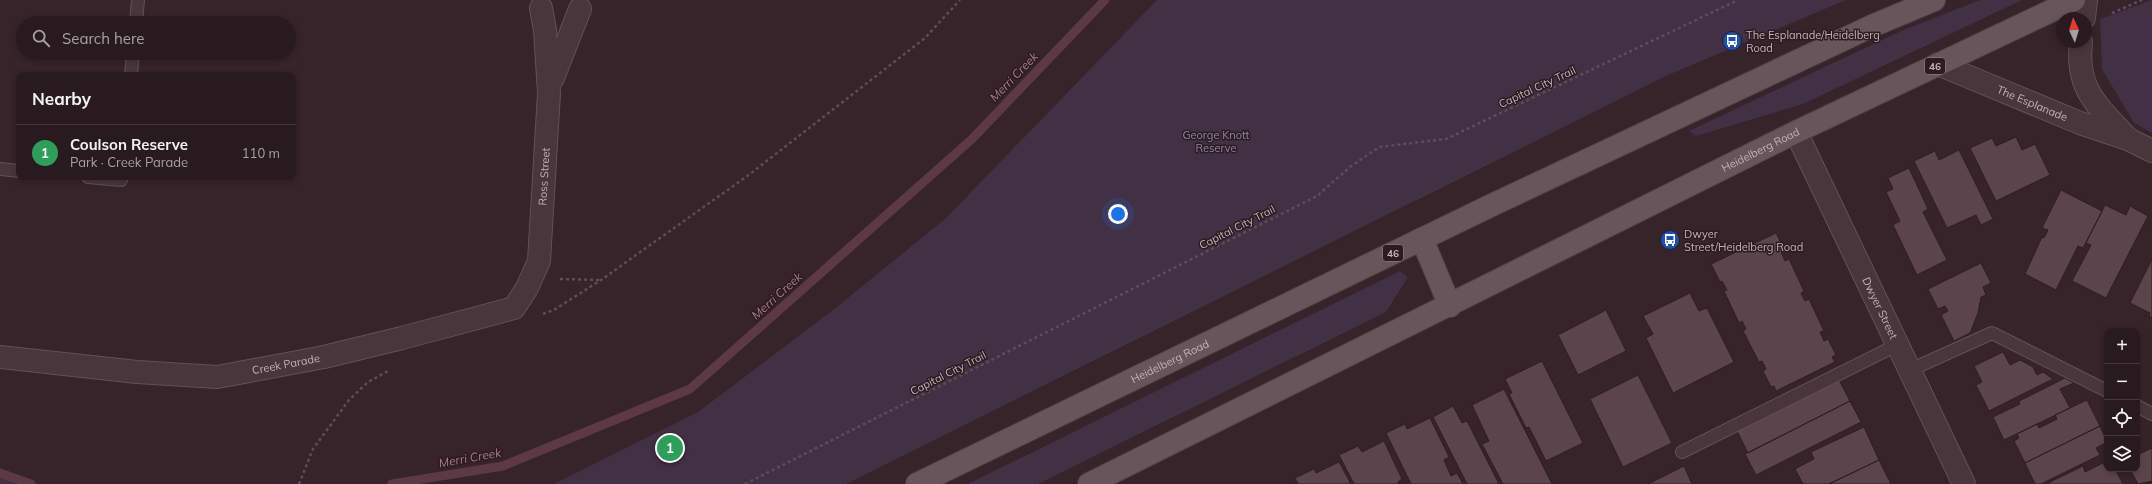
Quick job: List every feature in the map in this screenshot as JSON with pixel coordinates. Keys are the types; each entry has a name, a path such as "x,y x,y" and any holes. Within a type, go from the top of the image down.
{"main road":[{"name":"Heidelberg Road","path":"917,484 1422,239 1872,26 1934,0"},
{"name":"Heidelberg Road","path":"1089,484 1450,306 1796,132 2074,0"},
{"path":"1422,239 1450,306"}],"street":[{"path":"2085,12 2086,0"},
{"path":"537,4 560,15 584,5"},
{"name":"Ross Street","path":"534,269 549,93 545,30 537,4"},
{"name":"Ross Street","path":"549,93 558,62 584,5"},
{"name":"The Esplanade","path":"2080,48 2078,62 2090,98 2128,139"},
{"name":"The Esplanade","path":"1938,64 2080,123 2128,139 2152,151"},
{"name":"Dwyer Street","path":"1796,132 1964,484"},
{"name":"Creek Parade","path":"0,357 137,372 217,377 324,357 514,308 527,288 534,269"}],"lane":[{"path":"137,16 138,0"},
{"path":"131,72 132,60"},
{"path":"0,169 16,171"},
{"path":"1910,370 1992,333 2104,389"},
{"path":"1682,452 1897,345"},
{"path":"2140,408 2152,414"}],"path":[{"path":"540,315 554,310 601,280 750,174 925,38 960,0"},
{"name":"Capital City Trail","path":"745,484 1317,196 1350,167 1379,147 1446,139 1738,0"},
{"path":"534,269 601,280"},
{"path":"299,484 313,449 349,400 368,382 393,368"}],"green space":[{"name":"George Knott Reserve","path":"1157,0 1846,0 1666,76 846,484 554,484 698,412 833,310 945,219"},
{"path":"1980,0 2022,0 1803,104 1696,136 1689,131 1901,31"},
{"path":"2152,0 2152,133 2134,123 2102,69 2100,19"},
{"path":"1400,271 1408,277 1386,312 1038,484 968,484"},
{"path":"0,473 40,484 0,484"}],"building":[{"path":"2016,137 2022,150 2035,144 2050,175 1996,201 1970,148 1992,138 1996,146"},
{"path":"1959,150 1993,219 1981,225 1976,215 1947,228 1914,161 1935,151 1939,160"},
{"path":"1909,168 1928,209 1923,212 1947,260 1917,275 1893,225 1900,221 1886,192 1893,189 1888,178"},
{"path":"2061,190 2102,211 2083,248 2078,246 2056,290 2025,274 2042,237 2044,238 2048,230 2042,228"},
{"path":"2105,205 2126,215 2130,206 2148,216 2106,298 2072,281 2091,245 2086,243"},
{"path":"1776,233 1785,250 1781,252 1785,261 1789,259 1804,291 1801,293 1805,301 1809,299 1824,331 1820,332 1824,341 1828,339 1836,355 1832,357 1835,362 1776,391 1774,386 1771,387 1763,371 1766,369 1762,361 1759,362 1743,331 1746,329 1742,321 1739,323 1724,291 1727,290 1722,281 1720,282 1711,264"},
{"path":"2152,259 2152,318 2149,316 2150,313 2130,303"},
{"path":"1981,263 1991,283 1983,287 1986,295 1981,297 1978,313 1970,333 1954,341 1941,315 1948,311 1945,306 1938,309 1928,289"},
{"path":"1690,293 1699,311 1707,308 1734,362 1673,393 1646,338 1653,334 1643,316"},
{"path":"1606,310 1626,351 1578,375 1558,335"},
{"path":"2003,352 2010,365 2020,360 2033,367 2037,375 2043,372 2053,379 1989,411 1976,385 1982,382 1974,366"},
{"path":"1542,361 1583,443 1546,461 1529,427 1526,428 1509,394 1512,393 1505,379"},
{"path":"1638,375 1672,443 1623,467 1590,399"},
{"path":"2065,378 2074,383 2060,389 2070,408 2004,440 1993,417 2020,404 2019,401"},
{"path":"1839,380 1850,401 1748,453 1737,431"},
{"path":"1504,389 1552,484 1503,484 1482,444 1489,441 1472,405"},
{"path":"2087,400 2100,426 2025,463 2014,441 2019,438 2017,434 2037,424 2039,428 2057,419 2055,415"},
{"path":"1850,401 1861,422 1756,475 1745,454"},
{"path":"1453,406 1462,423 1467,421 1499,484 1467,484 1433,417"},
{"path":"1430,418 1449,457 1444,460 1451,476 1457,473 1463,484 1411,484 1386,433 1405,424 1407,429"},
{"path":"2100,426 2104,435 2104,444 2096,448 2100,455 2041,484 2035,484 2025,463"},
{"path":"1864,427 1879,460 1829,484 1803,484 1795,469 1814,459 1811,452"},
{"path":"1384,441 1402,479 1398,482 1399,484 1354,484 1339,455 1358,446 1362,452"},
{"path":"2152,448 2152,481 2138,484 2132,472 2140,472 2140,454"},
{"path":"1879,460 1891,484 1829,484"},
{"path":"1339,462 1351,484 1298,484 1295,478 1314,469 1316,473"},
{"path":"2103,463 2104,472 2117,472 2123,484 2046,484 2083,466 2085,472"},
{"path":"1684,466 1692,484 1648,484"}],"waterway":[{"name":"Merri Creek","path":"392,484 503,466 690,389 972,139 1105,0"},
{"name":"Merri Creek","path":"0,473 31,484"}],"place":[{"name":"The Esplanade/Heidelberg Road","path":"1732,41"},
{"name":"Dwyer Street/Heidelberg Road","path":"1670,240"},
{"name":"Coulson Reserve","path":"670,448"}]}
